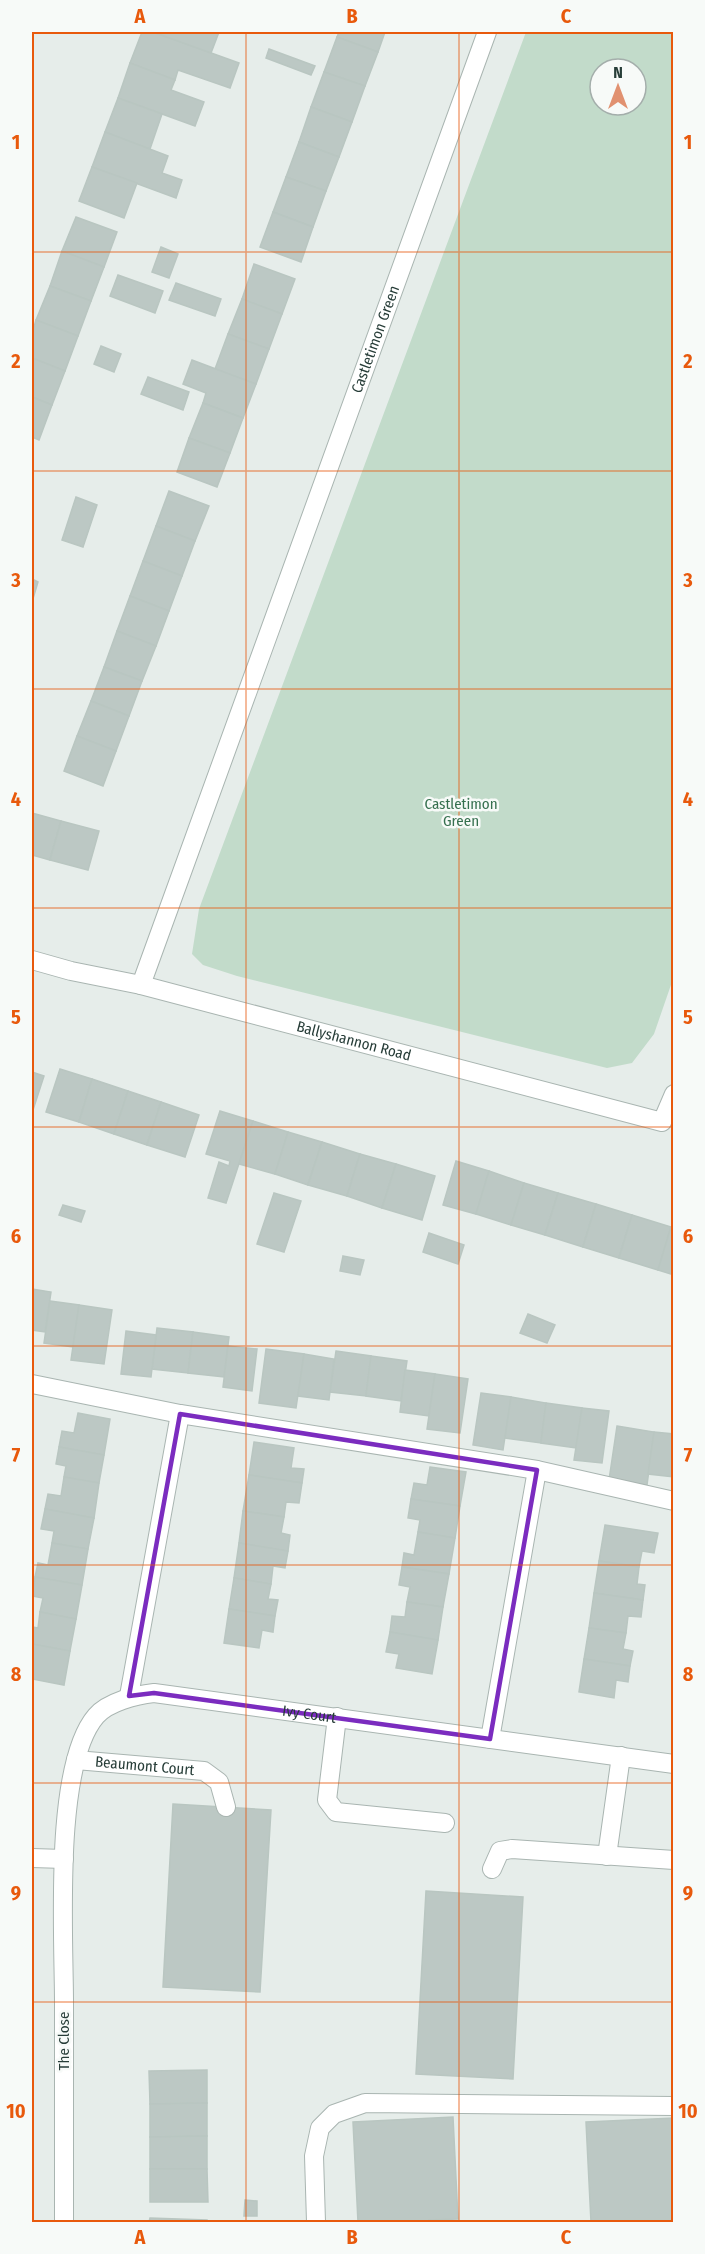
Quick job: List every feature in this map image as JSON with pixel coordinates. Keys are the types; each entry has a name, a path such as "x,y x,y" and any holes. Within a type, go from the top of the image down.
{"street":[{"name":"Castletimon Green","path":"141,985 487,32"},
{"name":"Ballyshannon Road","path":"32,960 71,971 141,985 668,1123"},
{"path":"668,1123 674,1094"},
{"path":"32,1384 180,1414 537,1470 674,1501"},
{"path":"129,1696 180,1414"},
{"path":"490,1739 537,1470"},
{"name":"Ivy Court","path":"64,1859 69,1796 80,1743 97,1715 129,1696 154,1693 674,1764"},
{"path":"337,1717 327,1800 336,1812 445,1823"},
{"path":"607,1856 621,1756"},
{"name":"Beaumont Court","path":"76,1760 204,1772 219,1782 226,1807"},
{"path":"492,1869 500,1851 513,1849 674,1860"},
{"path":"32,1858 64,1859"},
{"name":"The Close","path":"64,1859 64,2223"},
{"path":"316,2223 314,2156 320,2128 334,2114 365,2103 674,2106"}],"highlighted area":[{"path":"180,1414 537,1470 490,1739 154,1693 129,1696"}],"green space":[{"name":"Castletimon Green","path":"526,32 673,32 673,979 654,1034 632,1063 607,1068 237,976 203,965 192,954 199,909"}],"building":[{"path":"142,32 153,32 239,63 230,88 178,70 175,80 130,63"},
{"path":"153,32 219,32 211,53"},
{"path":"339,32 385,32 378,52 337,37"},
{"path":"337,37 378,52 365,86 324,72"},
{"path":"269,49 315,66 311,75 266,58"},
{"path":"130,63 175,80 171,90 204,102 195,126 118,98"},
{"path":"324,72 365,86 352,122 311,107"},
{"path":"118,98 162,114 150,149 105,132"},
{"path":"311,107 352,122 339,157 299,142"},
{"path":"105,132 168,156 162,173 182,180 176,198 92,167"},
{"path":"299,142 339,157 326,191 286,177"},
{"path":"92,167 137,183 124,218 79,201"},
{"path":"286,177 326,191 313,227 273,212"},
{"path":"273,212 313,227 301,262 260,247"},
{"path":"76,217 117,232 104,267 62,251"},
{"path":"161,247 178,254 169,278 152,272"},
{"path":"62,251 104,267 91,301 50,286"},
{"path":"254,264 295,279 282,314 242,299"},
{"path":"118,275 163,291 155,313 110,296"},
{"path":"176,283 221,299 215,316 169,300"},
{"path":"50,286 91,301 78,336 36,320"},
{"path":"242,299 282,314 269,349 228,334"},
{"path":"36,320 78,336 65,371 32,358 32,334"},
{"path":"228,334 269,349 256,384 215,369"},
{"path":"101,346 121,354 114,372 94,364"},
{"path":"32,358 65,371 52,405 32,397"},
{"path":"192,360 256,384 243,418 203,403 206,393 183,384"},
{"path":"148,377 189,392 183,410 141,394"},
{"path":"32,397 52,405 39,440 32,437"},
{"path":"203,403 243,418 230,453 189,438"},
{"path":"189,438 230,453 217,487 177,472"},
{"path":"169,491 209,506 195,541 156,526"},
{"path":"76,497 97,505 83,547 62,540"},
{"path":"156,526 195,541 182,576 143,561"},
{"path":"143,561 182,576 169,611 130,596"},
{"path":"32,579 38,582 32,602"},
{"path":"130,596 169,611 156,646 117,631"},
{"path":"117,631 156,646 142,681 104,667"},
{"path":"104,667 142,681 129,716 91,701"},
{"path":"91,701 129,716 116,751 77,736"},
{"path":"77,736 116,751 103,786 64,771"},
{"path":"32,813 61,821 50,860 32,855"},
{"path":"61,821 99,831 88,870 50,860"},
{"path":"60,1069 92,1079 79,1122 46,1112"},
{"path":"32,1072 44,1076 32,1113"},
{"path":"92,1079 128,1091 114,1134 79,1122"},
{"path":"128,1091 161,1102 147,1145 114,1134"},
{"path":"161,1102 199,1115 185,1157 147,1145"},
{"path":"220,1111 253,1121 226,1203 208,1198 219,1162 229,1166 230,1161 206,1154"},
{"path":"253,1121 288,1132 275,1174 239,1164"},
{"path":"288,1132 322,1142 308,1185 275,1174"},
{"path":"322,1142 360,1154 347,1196 308,1185"},
{"path":"360,1154 396,1164 382,1208 347,1196"},
{"path":"456,1161 489,1171 476,1214 443,1205"},
{"path":"396,1164 435,1176 422,1220 382,1208"},
{"path":"489,1171 524,1183 511,1225 476,1214"},
{"path":"524,1183 558,1193 545,1235 511,1225"},
{"path":"274,1193 301,1201 284,1252 257,1244"},
{"path":"558,1193 596,1204 583,1247 545,1235"},
{"path":"596,1204 632,1215 619,1258 583,1247"},
{"path":"63,1205 85,1211 81,1222 59,1215"},
{"path":"632,1215 671,1227 658,1270 619,1258"},
{"path":"671,1227 674,1228 674,1275 658,1270"},
{"path":"429,1233 464,1245 458,1264 423,1252"},
{"path":"343,1256 364,1260 360,1275 340,1271"},
{"path":"32,1289 51,1292 45,1332 32,1330"},
{"path":"50,1301 79,1305 73,1347 44,1343"},
{"path":"79,1305 112,1310 104,1364 71,1360"},
{"path":"528,1314 555,1325 547,1343 520,1333"},
{"path":"157,1328 193,1332 188,1373 152,1369"},
{"path":"126,1331 156,1335 151,1377 121,1374"},
{"path":"193,1332 229,1337 224,1377 188,1373"},
{"path":"228,1346 257,1349 252,1391 223,1387"},
{"path":"266,1349 304,1354 296,1408 259,1403"},
{"path":"336,1351 371,1356 366,1396 330,1392"},
{"path":"304,1354 334,1359 329,1400 298,1396"},
{"path":"371,1356 407,1361 401,1401 366,1396"},
{"path":"405,1370 435,1374 429,1416 400,1412"},
{"path":"435,1374 468,1379 460,1433 427,1429"},
{"path":"481,1393 511,1397 503,1450 473,1445"},
{"path":"511,1397 546,1403 541,1443 505,1438"},
{"path":"546,1403 582,1408 576,1448 541,1443"},
{"path":"582,1408 609,1411 602,1463 574,1460"},
{"path":"78,1413 110,1419 104,1455 59,1447 62,1431 74,1433"},
{"path":"617,1426 654,1432 647,1485 609,1480"},
{"path":"654,1432 674,1434 674,1477 648,1474"},
{"path":"254,1442 294,1448 291,1468 304,1469 302,1483 249,1475"},
{"path":"59,1447 104,1455 99,1483 64,1477 66,1466 56,1464"},
{"path":"430,1467 466,1472 460,1506 411,1499 414,1483 427,1485"},
{"path":"249,1475 302,1483 299,1503 286,1502 284,1517 243,1511"},
{"path":"64,1477 99,1483 94,1518 45,1509 48,1494 61,1496"},
{"path":"411,1499 460,1506 455,1538 418,1532 420,1520 408,1518"},
{"path":"45,1509 94,1518 88,1549 52,1543 54,1531 41,1529"},
{"path":"243,1511 284,1517 281,1533 290,1535 288,1551 239,1543"},
{"path":"605,1525 658,1533 654,1553 642,1551 639,1567 599,1561"},
{"path":"418,1532 455,1538 449,1574 402,1567 404,1553 414,1555"},
{"path":"52,1543 88,1549 82,1585 35,1577 38,1563 48,1565"},
{"path":"239,1543 288,1551 285,1568 273,1566 271,1584 234,1578"},
{"path":"599,1561 639,1567 637,1584 645,1585 643,1600 594,1593"},
{"path":"402,1567 449,1574 443,1607 407,1602 410,1587 399,1585"},
{"path":"35,1577 82,1585 76,1619 40,1612 43,1598 32,1596"},
{"path":"234,1578 271,1584 268,1599 278,1600 275,1616 229,1609"},
{"path":"594,1593 643,1600 641,1617 628,1616 626,1633 589,1628"},
{"path":"407,1602 443,1607 438,1640 390,1632 392,1616 405,1617"},
{"path":"229,1609 275,1616 273,1632 262,1630 259,1648 224,1643"},
{"path":"40,1612 76,1619 70,1651 32,1644 32,1627 38,1628"},
{"path":"589,1628 626,1633 623,1649 633,1651 630,1666 584,1659"},
{"path":"390,1632 438,1640 432,1674 396,1668 399,1654 386,1652"},
{"path":"32,1644 70,1651 64,1685 32,1679"},
{"path":"584,1659 630,1666 628,1682 616,1680 614,1698 579,1692"},
{"path":"173,1804 271,1810 260,1992 163,1987"},
{"path":"426,1891 523,1897 513,2079 416,2074"},
{"path":"32,1912 33,1912 32,1970"},
{"path":"207,2070 207,2103 150,2104 149,2071"},
{"path":"207,2103 207,2136 150,2137 150,2104"},
{"path":"453,2117 458,2219 429,2220 429,2222 358,2222 353,2122"},
{"path":"674,2118 674,2222 591,2222 586,2122"},
{"path":"207,2136 207,2169 150,2169 150,2137"},
{"path":"150,2169 207,2169 208,2202 150,2202"},
{"path":"245,2200 257,2201 257,2216 244,2216"},
{"path":"150,2218 207,2220 207,2222 149,2222"}]}
